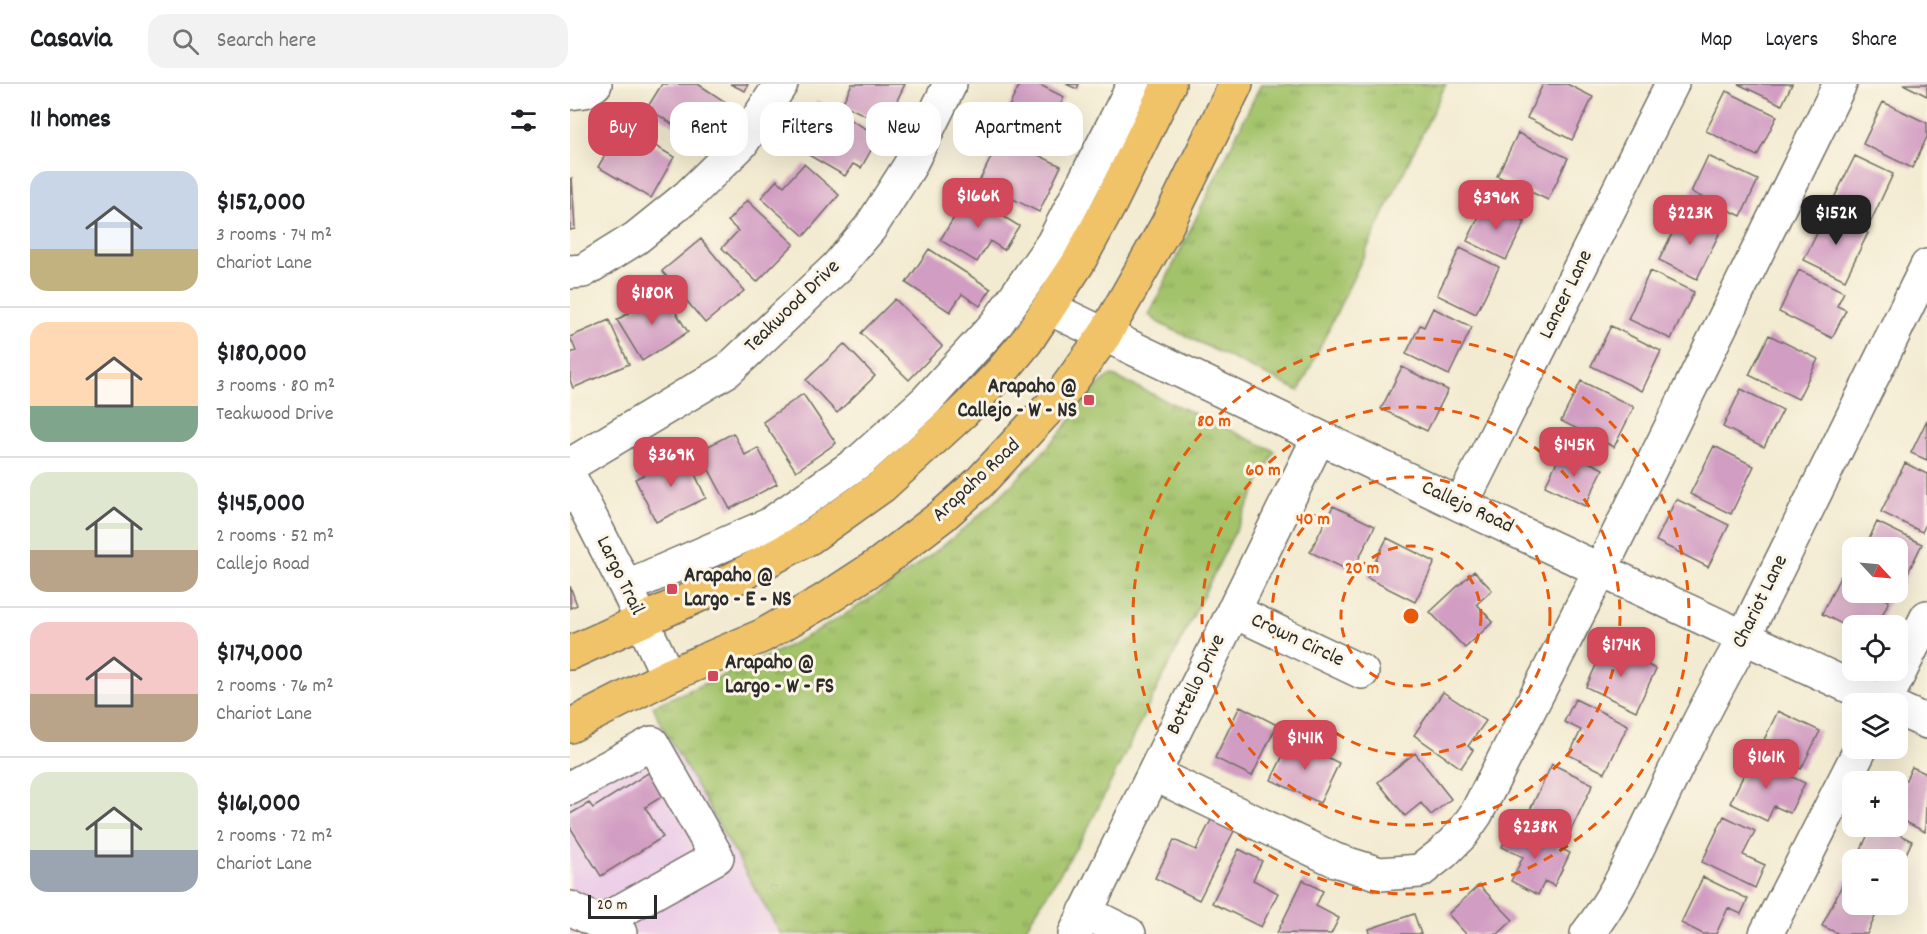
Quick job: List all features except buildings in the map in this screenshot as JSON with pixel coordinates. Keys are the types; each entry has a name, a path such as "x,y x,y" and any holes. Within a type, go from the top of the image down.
{"main road":[{"path":"570,653 726,583 809,538 882,486 971,404 1008,364 1049,308 1078,262 1110,204 1169,84"},
{"name":"Arapaho Road","path":"570,726 668,676 772,630 878,565 942,516 979,483 1062,394 1104,336 1167,225 1236,84"}],"street":[{"path":"570,93 585,91 595,84"},
{"path":"570,272 583,271 636,238 688,196 741,144 781,84"},
{"name":"Teakwood Drive","path":"570,465 728,370 837,267 870,228 909,167 950,84"},
{"path":"626,587 770,525 861,460 926,402 997,323 1053,243 1134,84"},
{"name":"Lancer Lane","path":"1461,505 1672,84"},
{"path":"1154,774 1351,866 1380,874 1419,871 1443,853 1462,834 1476,814 1601,569 1840,84"},
{"name":"Chariot Lane","path":"1587,934 1623,879 1705,708 1744,638 1927,266"},
{"name":"Callejo Road","path":"1049,308 1862,693"},
{"name":"Bottello Drive","path":"1080,923 1319,437"},
{"name":"Largo Trail","path":"570,477 668,676"},
{"name":"Crown Circle","path":"1233,611 1362,672"},
{"path":"1893,693 1927,617"},
{"name":"Callejo Road","path":"1908,714 1927,722"},
{"path":"570,788 652,743 717,857 610,928 570,908"},
{"path":"1767,934 1855,759"},
{"path":"1080,923 1129,934"}],"shaded area":[{"path":"660,722 781,934 570,934 570,777"}],"green space":[{"path":"1261,84 1446,84 1299,391 1159,323 1149,315"},
{"path":"1111,375 1275,451 1086,832 1022,934 781,934 653,706 799,640 850,611 922,562 967,526 1027,470 1096,388"}],"place":[{"name":"Arapaho @ Callejo - W - NS","path":"1089,400"},
{"name":"Arapaho @ Largo - E - NS","path":"672,589"},
{"name":"Arapaho @ Largo - W - FS","path":"713,676"}]}
